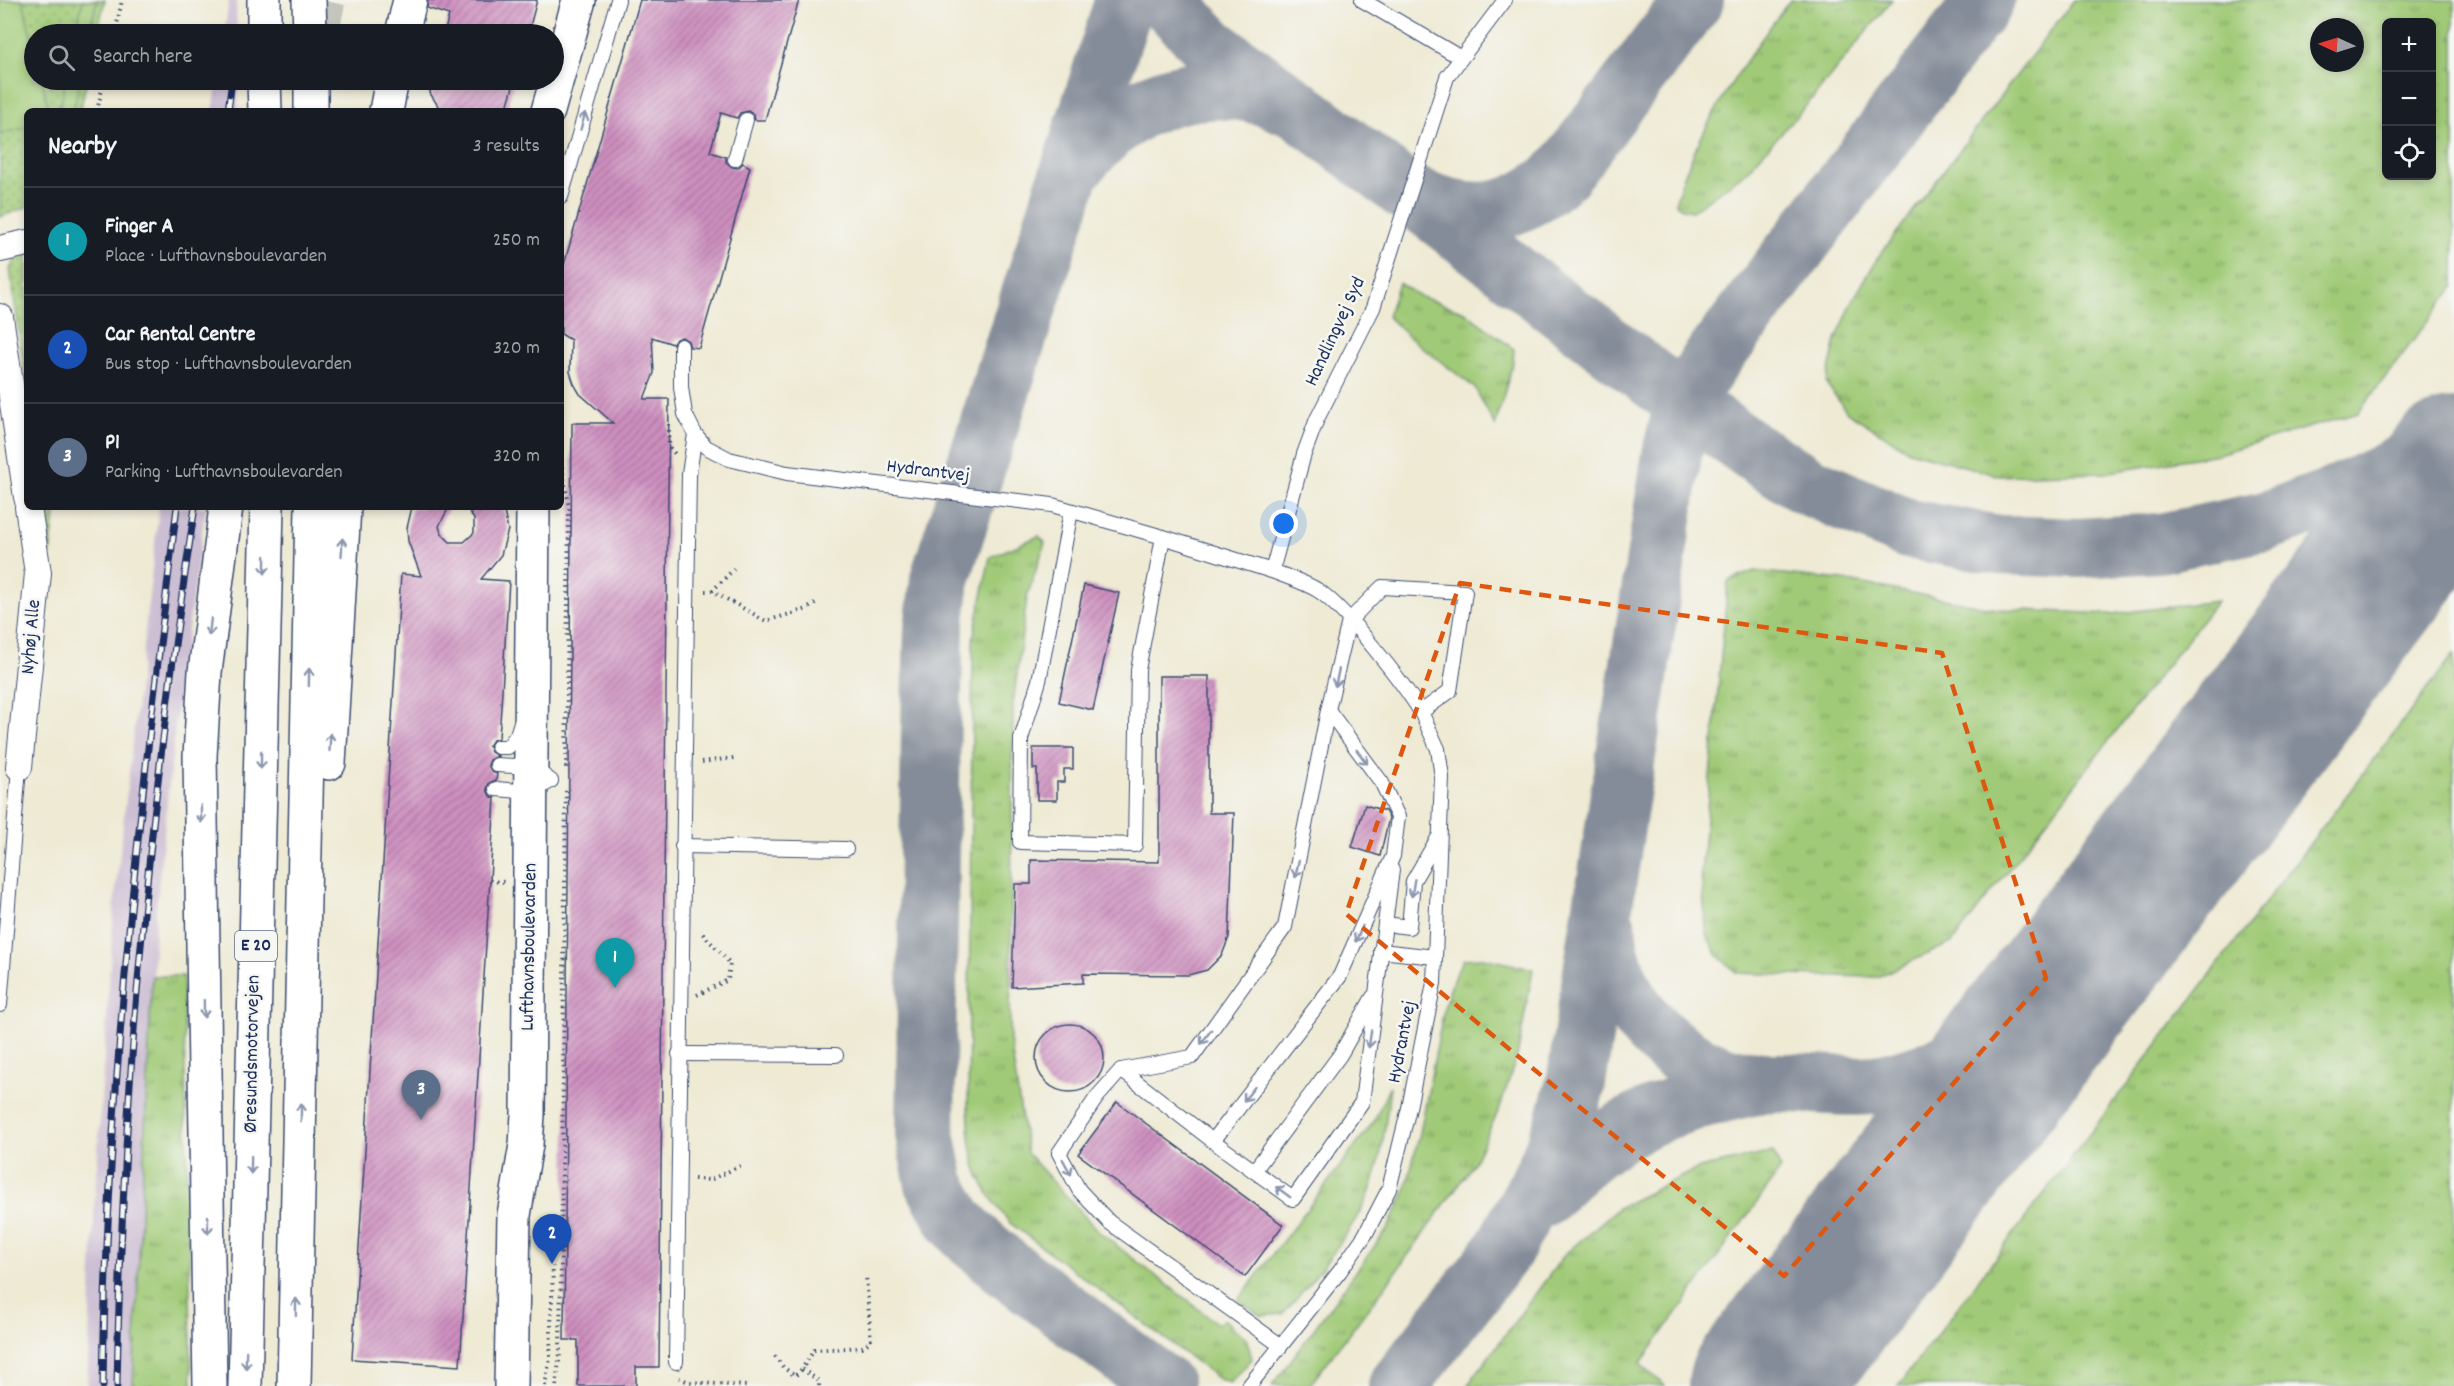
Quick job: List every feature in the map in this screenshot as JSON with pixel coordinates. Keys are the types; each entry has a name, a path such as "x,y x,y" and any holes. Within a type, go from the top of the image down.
{"main road":[{"path":"264,0 264,24"},
{"path":"309,0 310,24"},
{"path":"404,24 410,0"},
{"path":"554,24 561,0"},
{"path":"564,54 579,0"},
{"path":"264,90 265,108"},
{"path":"311,90 311,108"},
{"path":"387,108 390,90"},
{"path":"530,108 535,90"},
{"path":"549,108 554,90"},
{"path":"210,1386 200,756 205,672 226,510"},
{"name":"Øresundsmotorvejen","path":"245,1386 267,510"},
{"name":"E 20","path":"294,1386 312,510"},
{"path":"304,967 328,777 344,510"},
{"name":"Lufthavnsboulevarden","path":"530,1386 531,1234 545,1138 538,780 533,653 532,510"},
{"name":"Lufthavnsboulevarden","path":"511,1386 514,1215 526,1144 528,1115 538,780 552,510"}],"street":[{"path":"0,249 24,244"},
{"path":"0,317 24,452"},
{"name":"Nyhøj Alle","path":"19,767 38,573 28,510"}],"lane":[{"path":"564,187 618,0"},
{"path":"1362,0 1461,58"},
{"name":"Handlingvej Syd","path":"1272,570 1314,428 1373,308 1447,77 1505,0"},
{"path":"735,159 746,120"},
{"path":"676,1362 689,474 695,434 685,414 681,346"},
{"name":"Hydrantvej","path":"695,434 706,447 729,459 788,473 1052,506 1272,570"},
{"path":"1071,511 1039,681 1021,740 1020,842 1135,845 1138,670 1163,537"},
{"path":"1272,570 1319,592 1349,621"},
{"path":"1280,1345 1109,1222 1079,1190 1059,1153 1097,1097 1121,1070 1192,1057 1285,927 1328,710 1349,621 1382,587 1465,592 1450,691 1421,712"},
{"name":"Hydrantvej","path":"1249,1386 1365,1235 1389,1189 1409,1108 1434,983 1442,777 1438,749 1421,712 1410,695 1349,621"},
{"path":"498,747 508,747 517,735 521,722 521,690 533,653"},
{"path":"1121,1070 1293,1199 1362,1102 1398,817 1382,783 1328,710"},
{"path":"497,765 538,780"},
{"path":"0,1005 19,767"},
{"path":"496,789 538,780"},
{"path":"1385,924 1409,927 1413,881 1439,836"},
{"path":"682,846 846,849"},
{"path":"1213,1141 1340,976 1393,856"},
{"path":"1382,951 1435,957"},
{"path":"1254,1171 1340,1055 1377,990"},
{"path":"679,1054 836,1055"}],"path":[{"path":"117,24 122,0"},
{"path":"98,108 102,90"},
{"path":"556,1386 560,1353 569,518 564,482"},
{"path":"712,591 734,569"},
{"path":"687,590 712,591 766,621 807,609 816,603"},
{"path":"680,999 698,994 728,980 730,963"},
{"path":"678,1179 710,1180 742,1165"},
{"path":"545,1386 550,1358 553,1266"},
{"path":"776,1356 783,1367 795,1376 814,1350 862,1347 871,1341 866,1275"},
{"path":"801,1369 819,1382 819,1386"}],"highlighted area":[{"path":"1460,583 1942,653 2046,978 1784,1276 1346,914"}],"shaded area":[{"path":"229,0 236,0 237,24 225,24"},
{"path":"216,90 238,90 238,108 213,108"},
{"path":"159,510 206,510 179,690 156,908 133,1386 87,1386 95,1196 114,905"}],"green space":[{"path":"0,0 105,0 99,24 24,24 24,90 85,90 81,108 24,108 24,208 0,217"},
{"path":"0,0 23,0 28,24 24,24 24,90 44,90 48,108 24,108 24,128 0,134"},
{"path":"83,0 97,0 91,24 77,24"},
{"path":"1790,0 1892,0 1812,99 1744,174 1692,211 1683,209 1675,203 1696,148 1709,122 1739,72"},
{"path":"2074,0 2454,0 2454,287 2358,413 2218,454 2105,473 2000,476 1909,451 1847,412 1826,383 1836,340 1855,296 1879,256"},
{"path":"64,90 78,90 74,108 60,108"},
{"path":"24,256 24,369 10,269 17,257"},
{"path":"1399,283 1419,296 1465,312 1514,349 1513,362 1495,426 1475,388 1410,338 1387,316"},
{"path":"43,510 56,510 50,555"},
{"path":"1039,536 1045,543 1027,597 1013,705 1010,1039 1027,1153 1099,1232 1218,1324 1224,1319 1247,1340 1252,1359 1230,1383 1219,1379 1010,1223 988,1193 972,1154 968,1103 973,639 990,557"},
{"path":"1754,571 1842,580 1997,609 2111,614 2217,601 1952,943 1877,977 1738,973 1718,956 1707,936 1701,874 1728,581"},
{"path":"2454,654 2454,1386 1898,1386"},
{"path":"1483,958 1533,969 1518,1052 1501,1105 1474,1163 1393,1276 1309,1386 1272,1386 1388,1228 1405,1192 1420,1133 1445,1004 1456,972 1464,959"},
{"path":"152,976 183,976 192,1386 133,1386"},
{"path":"1390,1086 1384,1136 1376,1174 1357,1218 1320,1270 1283,1314 1261,1316 1238,1300 1373,1123"},
{"path":"1773,1152 1781,1169 1640,1364 1665,1386 1467,1386 1565,1254 1618,1208 1699,1168"}],"building":[{"path":"428,0 537,0 531,24 447,24 449,15 427,8"},
{"path":"640,0 799,0 765,120 755,120 753,114 748,111 740,113 737,118 721,113 710,152 726,157 726,162 732,167 738,168 743,163 750,167 699,348 690,347 688,341 682,337 676,339 673,344 652,337 654,373 644,399 669,399 659,1367 636,1367 636,1386 578,1386 578,1340 564,1340 572,423 613,423 580,394 570,372 571,340 564,336 564,265"},
{"path":"430,90 512,90 507,108 439,108"},
{"path":"411,510 447,510 439,526 441,533 450,542 464,542 474,533 474,519 468,510 504,510 508,530 501,555 481,579 509,581 499,738 493,740 489,746 491,752 498,756 490,760 488,765 492,772 497,774 496,780 489,783 487,789 490,796 495,798 460,1366 352,1359 401,574 421,576 408,541 407,528"},
{"path":"1084,585 1119,593 1093,710 1059,702"},
{"path":"1159,676 1209,676 1209,813 1234,813 1229,937 1222,955 1207,970 1188,975 1083,974 1083,983 1012,987 1015,884 1031,884 1031,860 1159,862"},
{"path":"1033,748 1073,748 1073,769 1064,769 1064,782 1057,782 1057,800 1037,800 1037,769 1033,769"},
{"path":"1365,805 1385,811 1389,818 1380,856 1352,847"},
{"path":"1070,1024 1083,1027 1094,1034 1101,1045 1104,1058 1101,1071 1094,1082 1083,1089 1070,1092 1057,1089 1046,1082 1039,1071 1036,1058 1039,1045 1046,1034 1057,1027"},
{"path":"1117,1102 1283,1225 1245,1277 1078,1154"}],"taxiway":[{"path":"1125,0 940,579 934,629 931,720 925,1134 935,1184 955,1220 968,1234 1002,1264 1164,1386"},
{"path":"1166,0 1210,46 1306,115 1684,403 1761,457 1809,486 1908,529 2000,545 2079,548 2160,543 2266,521 2334,497 2382,475 2442,443 2454,433"},
{"path":"1419,198 1440,206 1478,212 1512,206 1545,187 1563,173 1694,0"},
{"path":"1398,1386 1504,1249 1547,1168 1564,1125 1576,1083 1672,454 1684,403 1707,366 1985,0"},
{"path":"1071,170 1113,127 1138,110 1157,101 1198,91 1220,90 1241,91 1282,103"},
{"path":"1606,927 1610,953 1618,978 1629,1000 1661,1039 1704,1067 1728,1077 1764,1082"},
{"path":"1542,1198 1600,1145 1620,1132 1664,1111 1746,1087 1769,1083 1852,1086 1882,1084 1929,1071 1962,1058 2008,1032 2081,965"}],"runway":[{"path":"1762,1386 2454,473"}],"tunnel":[{"path":"324,24 329,0"}],"railway":[{"path":"228,108 231,90"},
{"path":"103,1386 111,1165 118,1055 138,836 177,510"},
{"path":"117,1386 125,1166 141,945 165,726 195,510"}],"place":[{"name":"Finger A","path":"615,988"},
{"name":"P1","path":"421,1120"},
{"name":"Car Rental Centre","path":"552,1264"}]}
